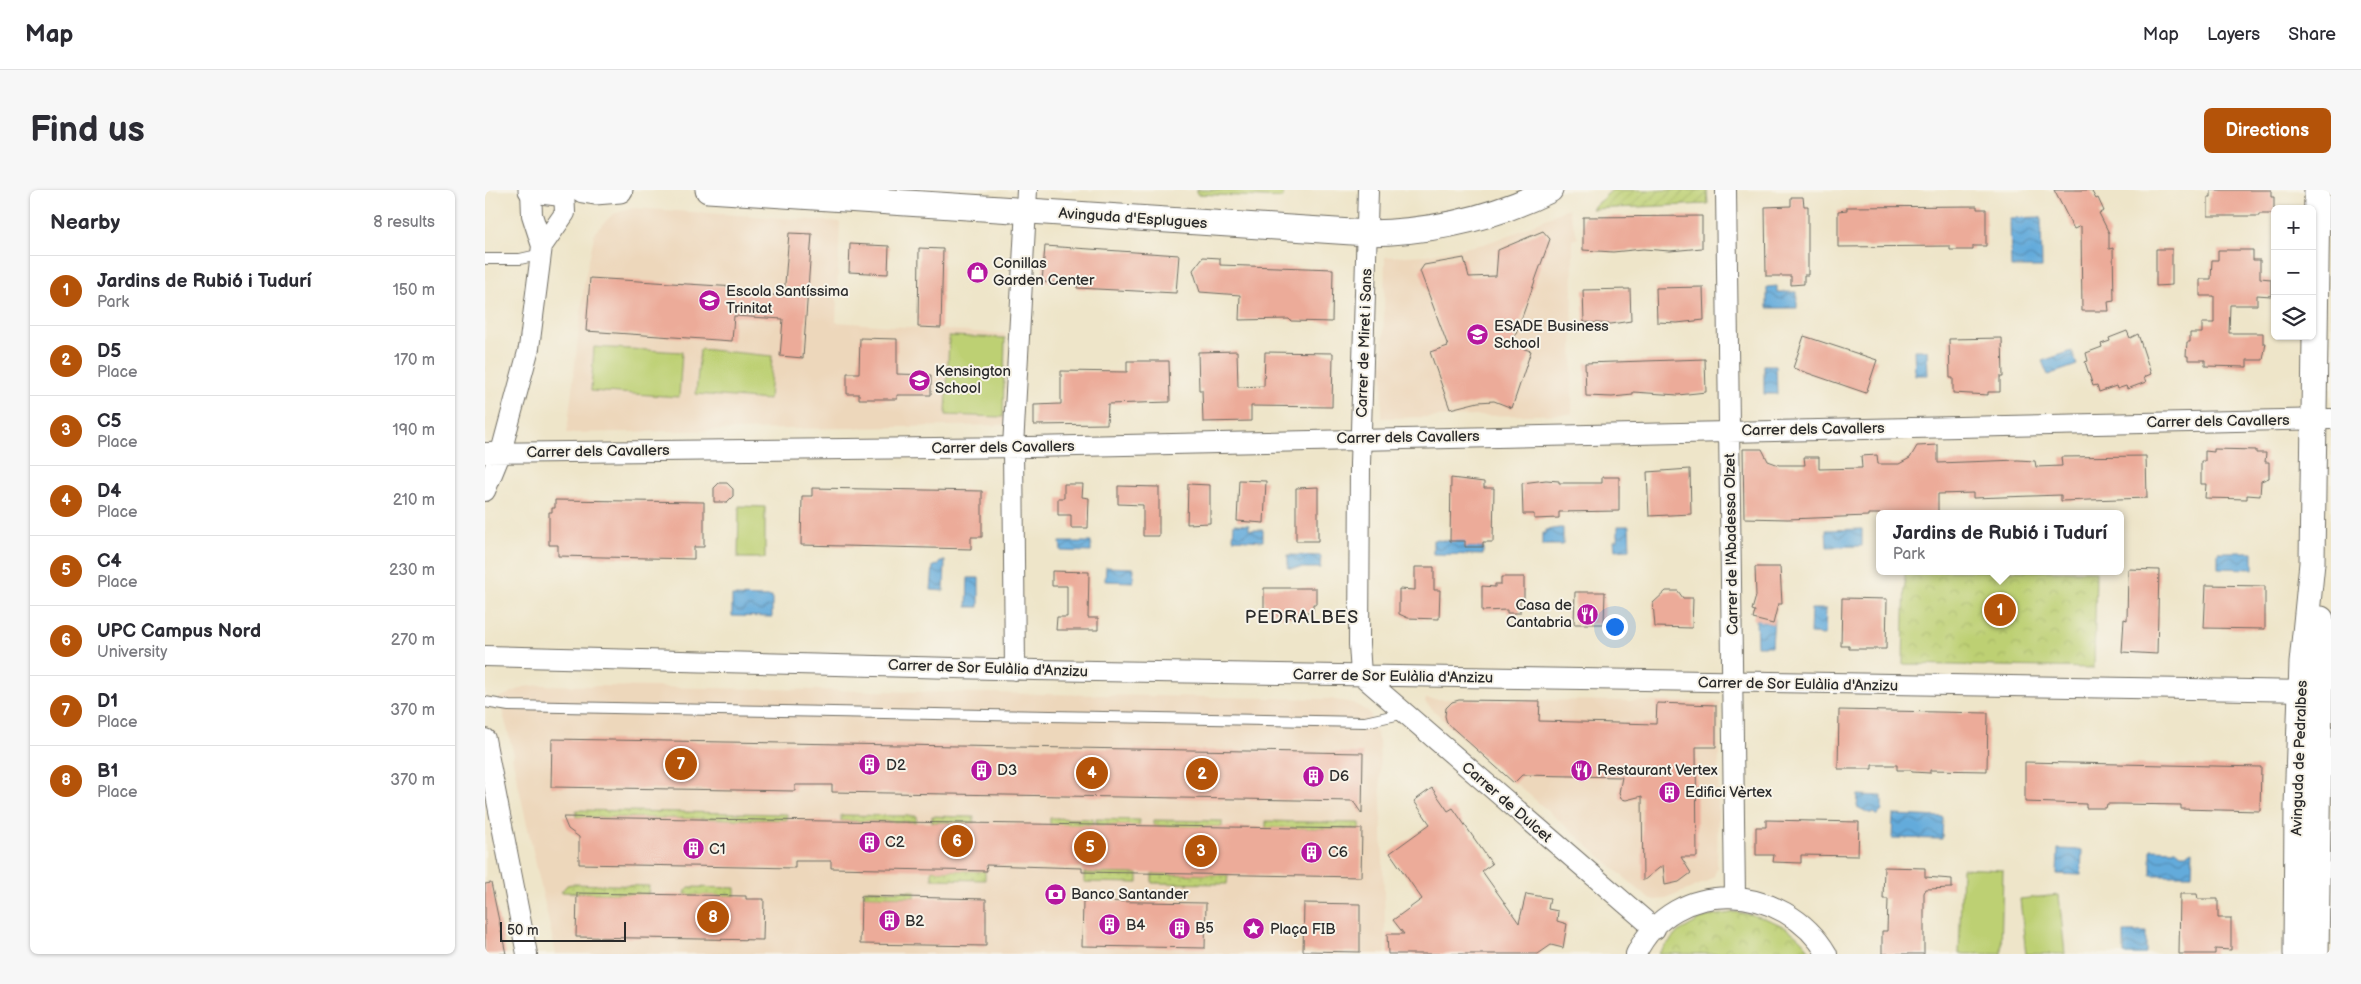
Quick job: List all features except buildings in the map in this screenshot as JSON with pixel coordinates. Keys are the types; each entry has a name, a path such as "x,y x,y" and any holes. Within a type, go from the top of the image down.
{"street":[{"path":"485,491 493,452 529,348 542,250 532,215 531,190 558,193 563,190 565,214 542,250"},
{"path":"583,190 595,192 620,190"},
{"name":"Avinguda d'Esplugues","path":"708,190 1026,200 1367,233 1426,230 1476,219 1512,208 1550,190"},
{"name":"Carrer de Miret i Sans","path":"1361,675 1359,644 1361,438 1368,190"},
{"name":"Carrer de l'Abadessa Olzet","path":"1726,190 1735,897"},
{"name":"Avinguda de Pedralbes","path":"2316,954 2310,691 2312,563 2323,419 2317,190"},
{"path":"1015,670 1013,447 1026,200"},
{"name":"Carrer dels Cavallers","path":"493,452 1013,447 1730,430 2323,419"},
{"name":"Carrer de Sor Eulàlia d'Anzizu","path":"485,656 1015,670 2310,691"},
{"name":"Carrer de Dulcet","path":"1361,675 1655,929"},
{"name":"Avinguda de Pedralbes","path":"2296,954 2297,806 2310,691"},
{"path":"485,739 527,954"},
{"path":"1636,954 1655,929 1684,908 1701,901 1735,897 1761,902 1791,915 1807,928 1827,954"}],"lane":[{"path":"485,259 521,259 542,250"},
{"path":"485,702 519,706 1365,722 1405,714"}],"shaded area":[{"name":"Escola Santíssima Trinitat","path":"633,208 840,222 836,322 1005,334 1004,425 567,433 585,278 595,232 613,214"},
{"name":"ESADE Business School","path":"1568,208 1578,238 1573,240 1572,414 1382,418 1385,257 1426,255 1484,244 1518,232"},
{"path":"540,685 1330,699 1353,703 1370,713 1379,742 1386,954 556,954 512,757 514,755 499,698 524,687"},
{"path":"1426,699 1720,702 1717,868 1714,876 1706,882 1666,899 1656,900 1648,898 1450,726 1425,702"}],"green space":[{"path":"1197,190 1283,190 1283,198 1197,194"},
{"path":"1612,190 1707,190 1708,204 1591,209"},
{"path":"949,336 1005,338 1003,417 946,415"},
{"path":"594,347 682,352 679,397 591,391"},
{"path":"700,349 772,356 769,400 696,394"},
{"path":"739,506 765,507 765,558 738,558"},
{"path":"1905,575 2096,575 2094,668 1903,664"},
{"path":"576,810 787,814 787,820 576,817"},
{"path":"841,815 916,816 916,822 841,821"},
{"path":"932,816 974,817 974,823 932,822"},
{"path":"1050,818 1093,819 1093,825 1050,825"},
{"path":"1096,819 1140,820 1139,826 1096,825"},
{"path":"1154,820 1222,821 1222,827 1154,826"},
{"path":"1266,821 1360,823 1360,829 1266,828"},
{"path":"1962,868 2003,870 2001,954 1959,954"},
{"path":"932,870 985,871 985,880 932,879"},
{"path":"1084,873 1138,874 1138,883 1084,882"},
{"path":"1152,874 1228,875 1227,884 1152,883"},
{"path":"567,885 649,886 648,895 561,892"},
{"path":"689,887 735,888 735,896 685,895"},
{"path":"864,890 915,891 915,897 864,896"},
{"path":"2059,895 2065,954 2026,954 2020,899"},
{"path":"1737,912 1779,924 1797,936 1812,954 1658,954 1678,932 1705,917"}],"water":[{"path":"2041,217 2042,267 2011,267 2010,218"},
{"path":"1777,286 1777,292 1797,292 1797,308 1767,308 1767,287"},
{"path":"1914,350 1927,350 1928,375 1915,375"},
{"path":"2072,351 2077,365 2048,375 2042,361"},
{"path":"1764,365 1776,365 1777,394 1764,394"},
{"path":"1234,524 1249,525 1249,530 1263,530 1263,541 1233,539"},
{"path":"1618,526 1629,526 1630,549 1615,550 1614,540 1618,540"},
{"path":"1563,528 1563,545 1542,545 1542,533 1546,533 1546,530"},
{"path":"1862,529 1862,546 1827,547 1826,530"},
{"path":"1433,540 1465,541 1466,547 1483,547 1483,555 1433,554"},
{"path":"1060,542 1091,542 1091,552 1061,551"},
{"path":"2218,552 2253,552 2253,569 2218,568"},
{"path":"1288,555 1321,556 1320,568 1288,568"},
{"path":"940,561 945,561 944,591 931,590 933,566 939,565"},
{"path":"1106,567 1134,568 1133,582 1105,581"},
{"path":"968,578 979,578 979,607 967,607"},
{"path":"732,596 772,597 772,617 732,616"},
{"path":"1811,609 1826,609 1825,635 1810,634"},
{"path":"1774,618 1772,646 1757,646 1756,620 1772,624"},
{"path":"1858,795 1882,796 1882,811 1877,816 1875,813 1869,813 1857,807"},
{"path":"1893,815 1943,817 1942,839 1892,838"},
{"path":"2058,849 2082,850 2081,875 2057,874"},
{"path":"2151,849 2176,850 2181,854 2193,851 2192,875 2151,875"},
{"path":"2124,932 2146,932 2146,954 2124,954"}],"place":[{"name":"Conillas Garden Center","path":"977,272"},
{"name":"Escola Santíssima Trinitat","path":"710,300"},
{"name":"ESADE Business School","path":"1478,335"},
{"name":"Kensington School","path":"919,380"},
{"name":"Jardins de Rubió i Tudurí","path":"2000,610"},
{"name":"Casa de Cantabria","path":"1588,614"},
{"name":"D1","path":"681,764"},
{"name":"D2","path":"870,765"},
{"name":"D3","path":"981,770"},
{"name":"Restaurant Vertex","path":"1581,770"},
{"name":"D4","path":"1092,773"},
{"name":"D5","path":"1202,774"},
{"name":"D6","path":"1313,776"},
{"name":"Edifici Vèrtex","path":"1669,792"},
{"name":"UPC Campus Nord","path":"957,841"},
{"name":"C2","path":"869,842"},
{"name":"C4","path":"1090,847"},
{"name":"C1","path":"693,849"},
{"name":"C5","path":"1201,851"},
{"name":"C6","path":"1312,852"},
{"name":"Banco Santander","path":"1055,894"},
{"name":"B1","path":"713,917"},
{"name":"B2","path":"889,921"},
{"name":"B4","path":"1110,925"},
{"name":"B5","path":"1179,928"},
{"name":"Plaça FIB","path":"1254,929"}],"district":[{"name":"PEDRALBES","path":"1302,617"}]}
